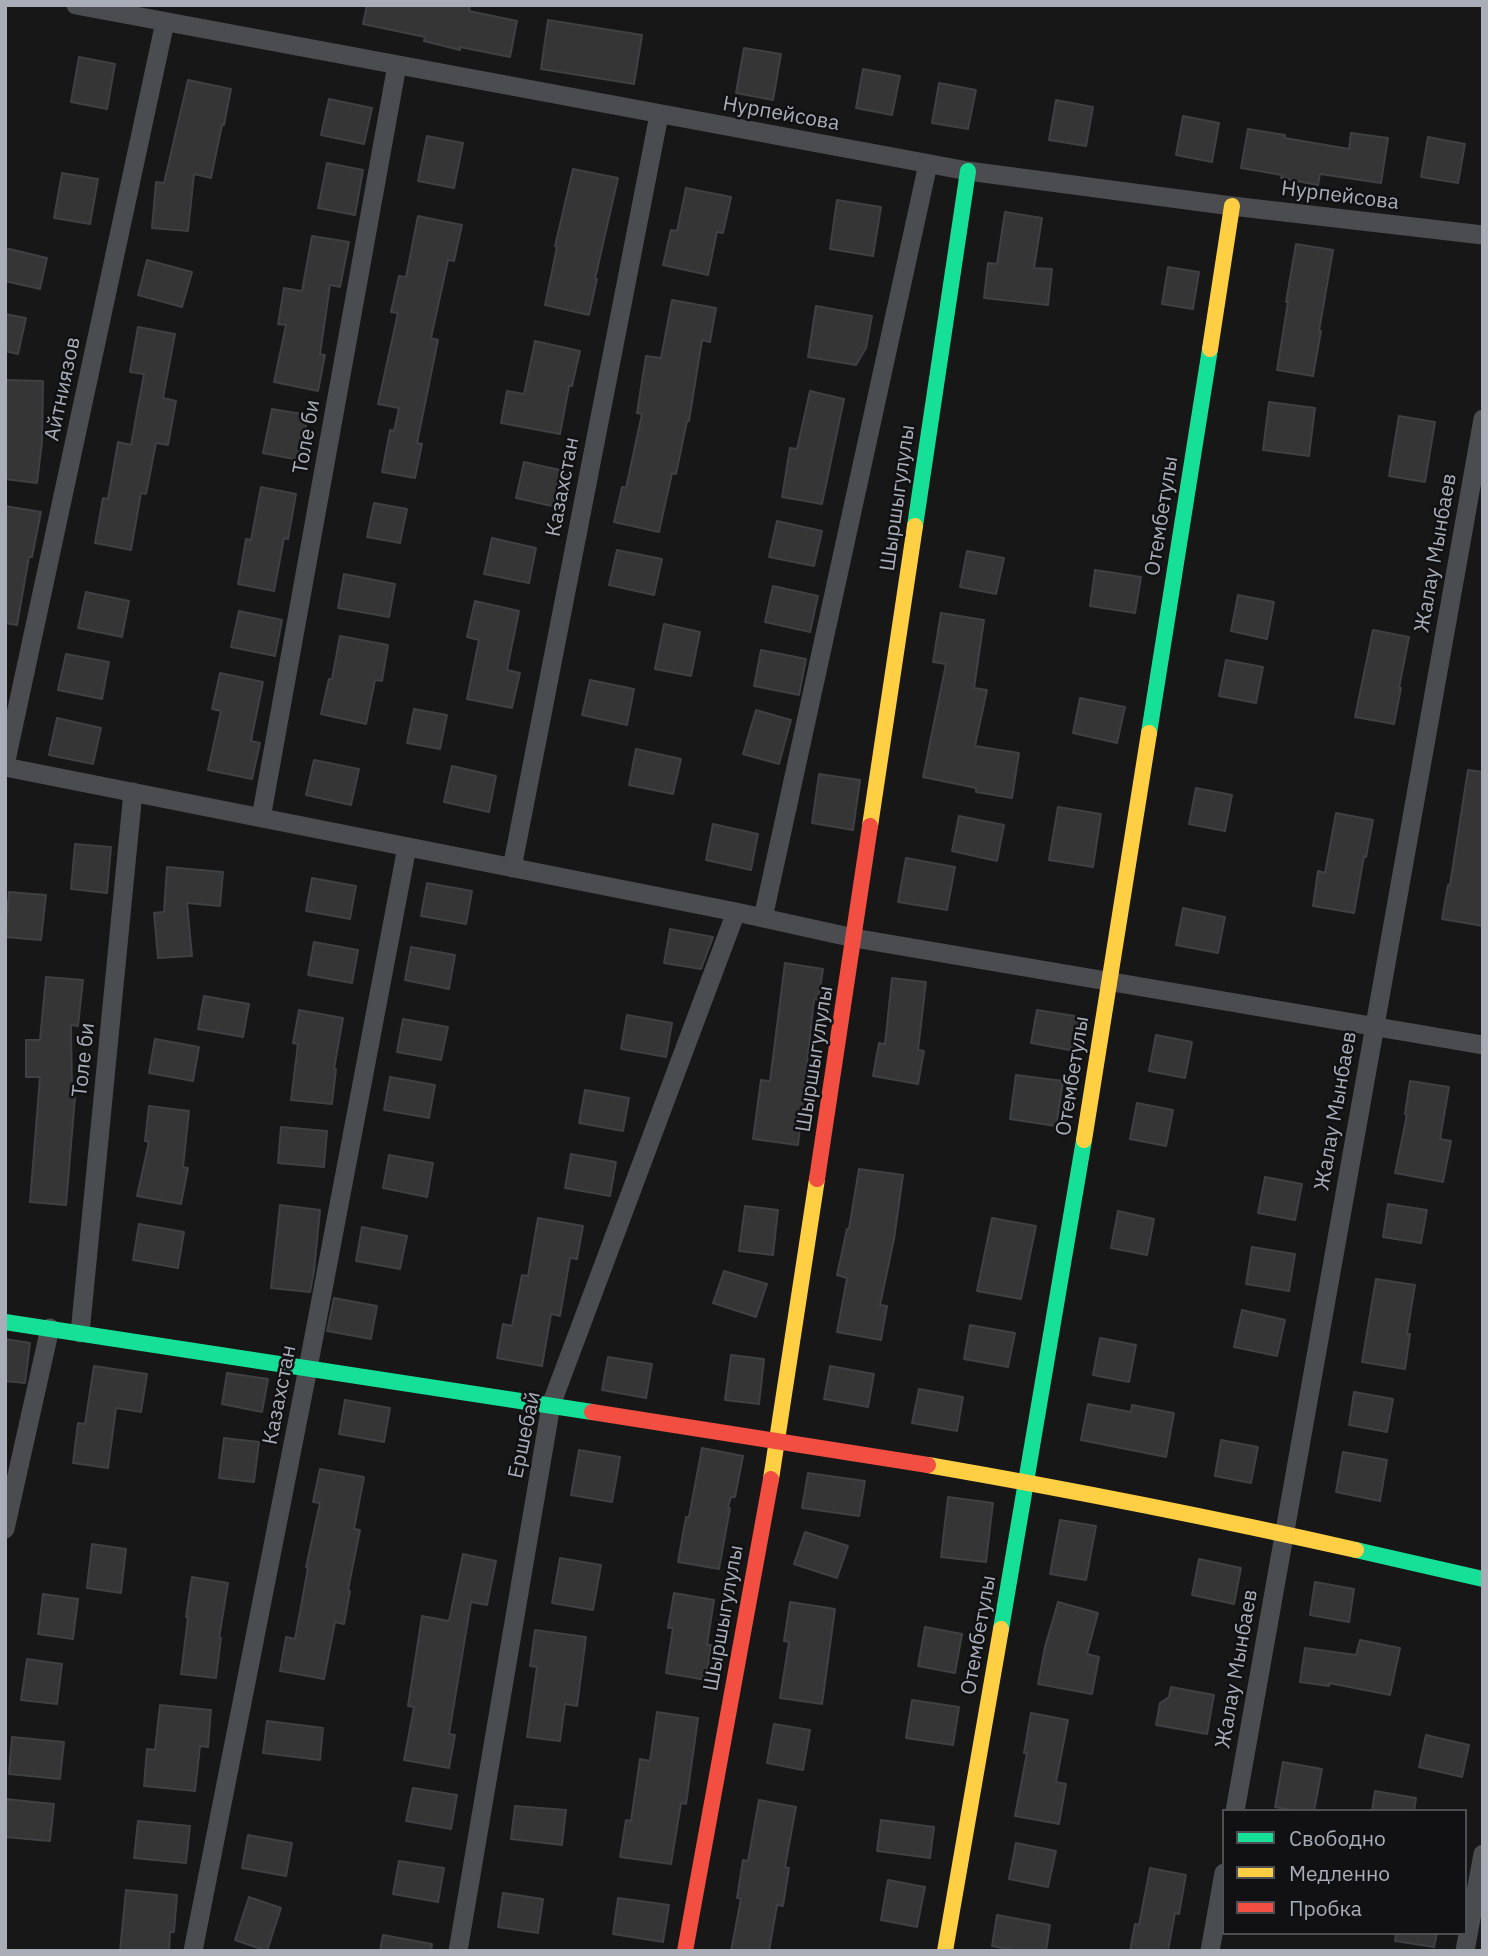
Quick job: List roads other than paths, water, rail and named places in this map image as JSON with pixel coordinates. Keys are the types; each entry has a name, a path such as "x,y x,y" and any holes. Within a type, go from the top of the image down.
{"street":[{"name":"Нурпейсова","path":"76,5 968,171 1232,206 1483,235"},
{"name":"Айтниязов","path":"5,766 165,22"},
{"name":"Толе би","path":"261,818 397,65"},
{"name":"Казахстан","path":"512,868 659,115"},
{"path":"763,918 928,164"},
{"name":"Шыршыгулулы","path":"685,1951 779,1440 968,171"},
{"name":"Отембетулы","path":"945,1951 1110,983 1232,206"},
{"name":"Жалау Мынбаев","path":"1235,1809 1483,419"},
{"path":"5,766 736,912 854,939 1483,1045"},
{"name":"Толе би","path":"80,1333 134,792"},
{"name":"Казахстан","path":"193,1951 309,1368 407,847"},
{"name":"Ершебай","path":"458,1951 551,1405 736,912"},
{"path":"5,1322 779,1440 1027,1482 1483,1578"},
{"path":"5,1529 50,1328"},
{"path":"1465,1951 1483,1854"},
{"path":"1210,1951 1222,1883"}]}
